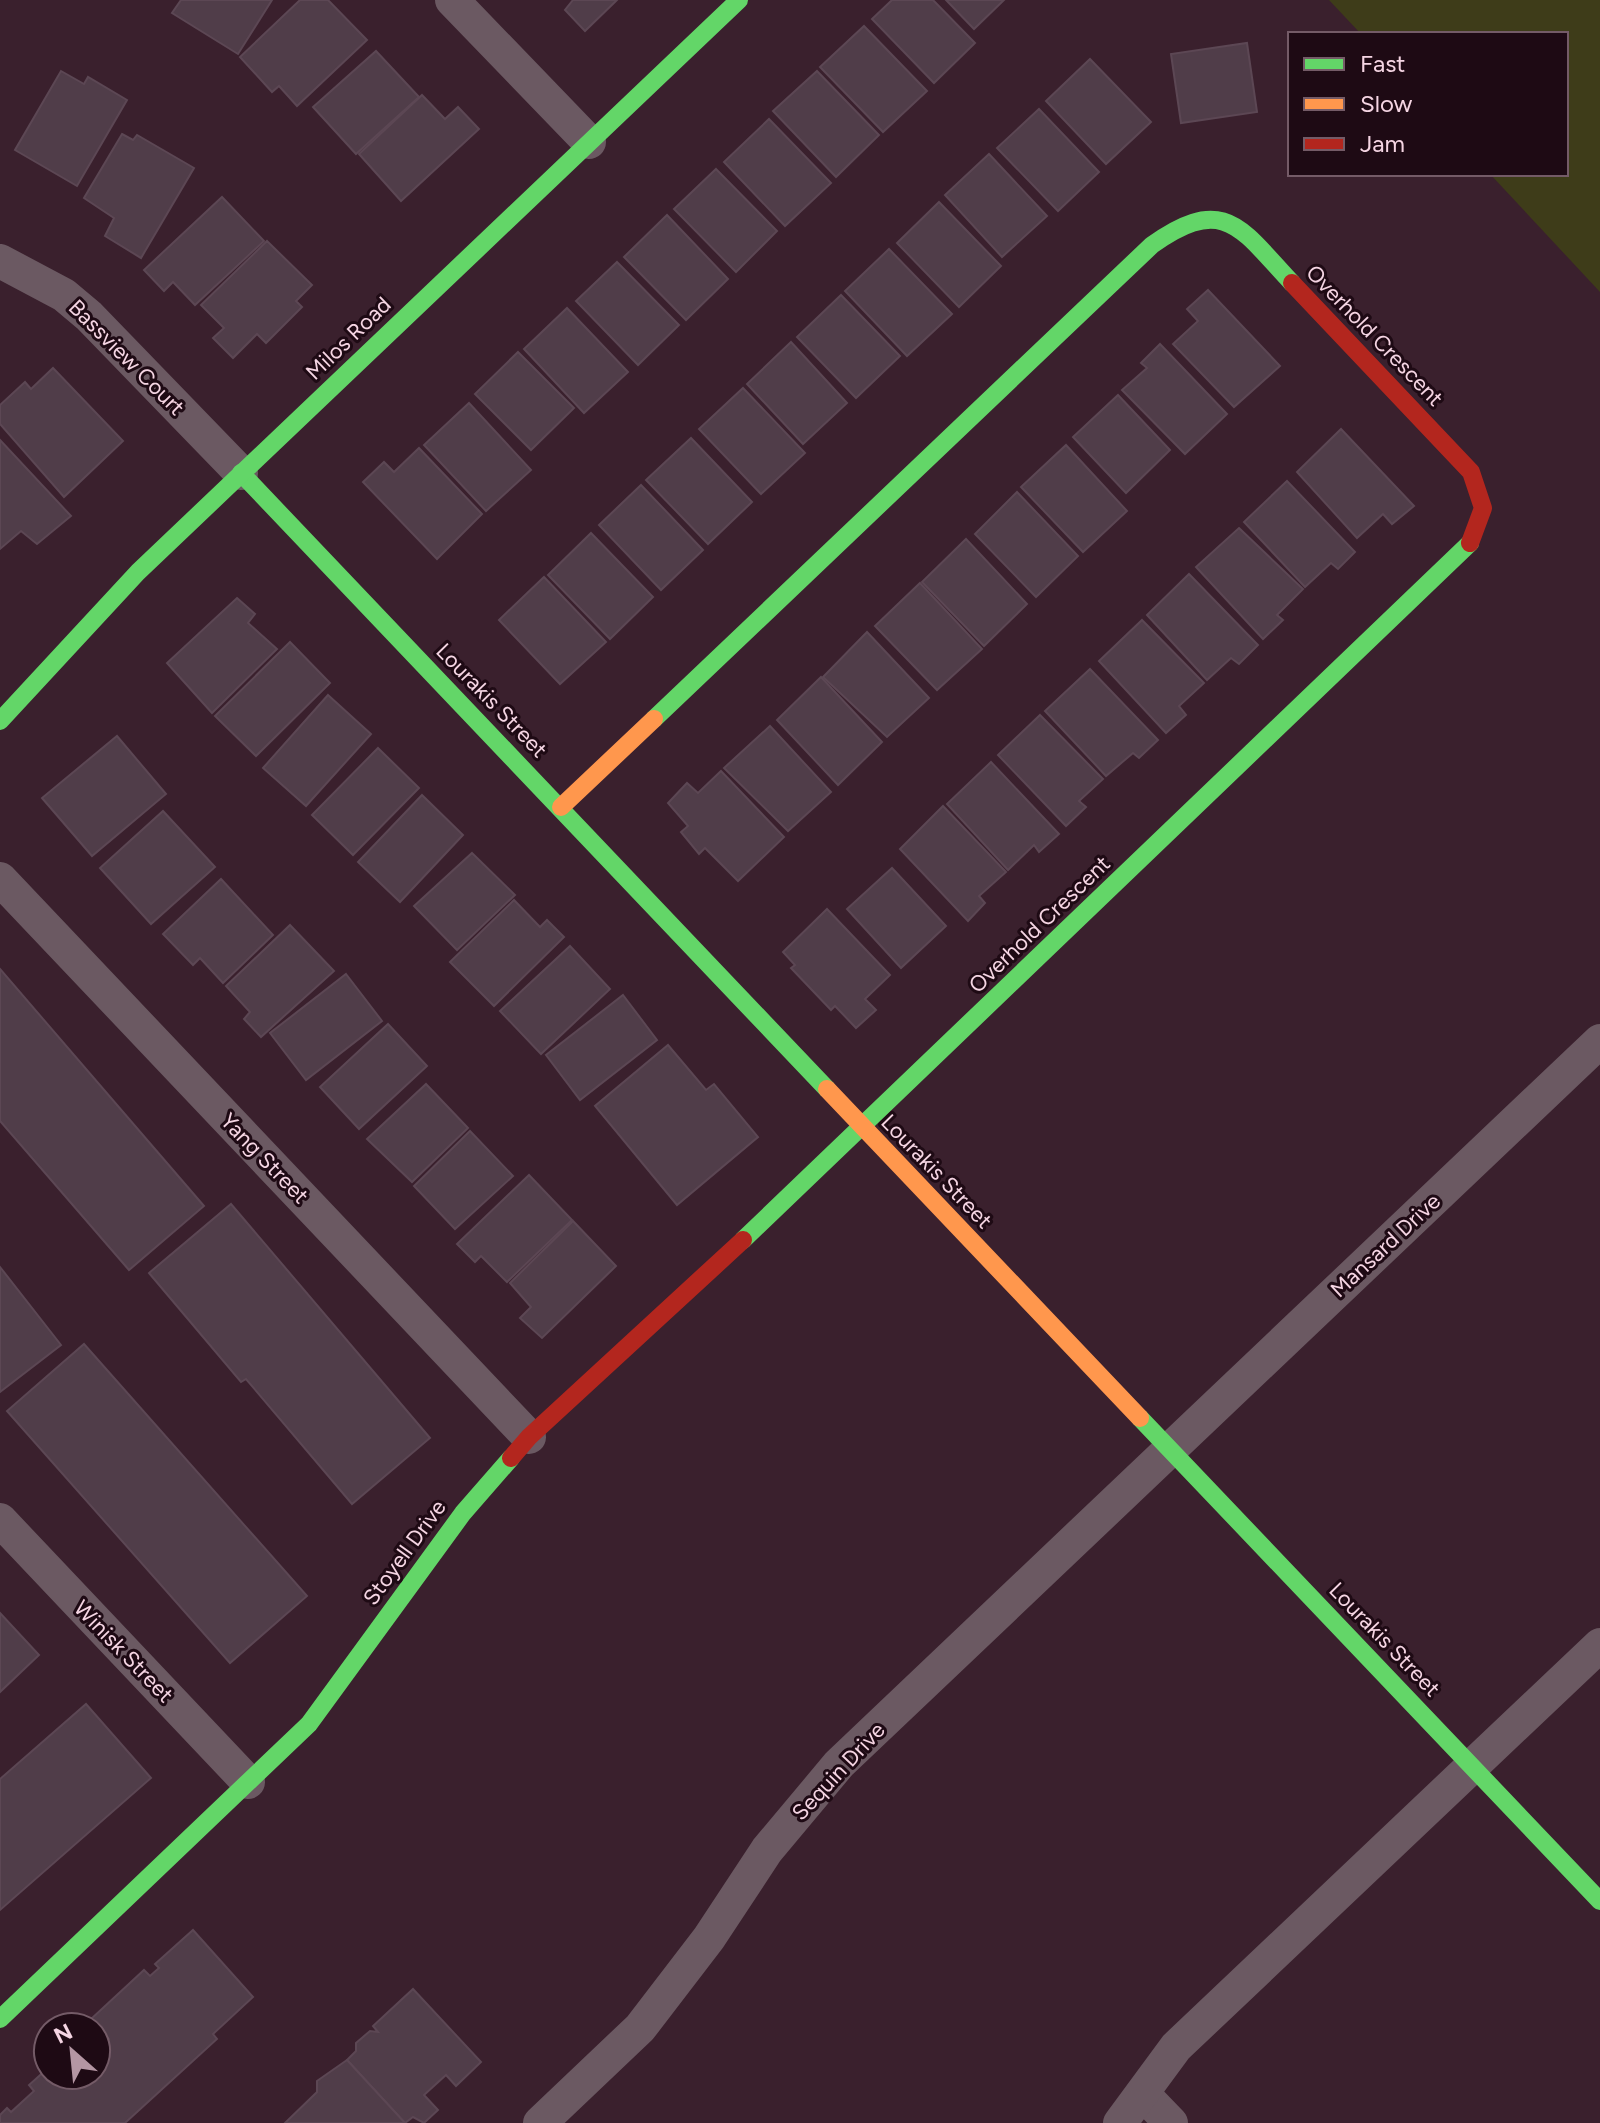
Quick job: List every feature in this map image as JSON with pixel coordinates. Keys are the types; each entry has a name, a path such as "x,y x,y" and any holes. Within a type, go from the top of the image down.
{"street":[{"path":"452,0 589,142"},
{"name":"Milos Road","path":"0,721 138,572 739,0"},
{"name":"Overhold Crescent","path":"561,807 1152,245 1188,219 1217,217 1240,228 1471,472 1483,508 1468,548 861,1127"},
{"name":"Bassview Court","path":"0,261 64,295 89,316 241,473"},
{"name":"Lourakis Street","path":"241,473 1600,1901"},
{"name":"Yang Street","path":"0,879 529,1437"},
{"name":"Mansard Drive","path":"1171,1449 1600,1041"},
{"name":"Stoyell Drive","path":"0,2019 309,1724 463,1513 529,1437 861,1127"},
{"name":"Sequin Drive","path":"540,2123 640,2028 709,1938 767,1850 839,1764 1171,1449"},
{"name":"Winisk Street","path":"0,1520 248,1782"},
{"path":"1120,2123 1176,2047 1600,1645"},
{"path":"1143,2094 1171,2123"}],"shaded area":[{"path":"1329,0 1600,0 1600,292 1492,176 1568,176 1568,32 1359,32"}],"building":[{"path":"181,0 272,0 238,54 172,13"},
{"path":"300,0 328,0 367,40 297,106 279,86 272,92 240,57"},
{"path":"573,0 617,0 585,31 565,10"},
{"path":"892,0 933,0 975,43 934,83 872,19"},
{"path":"946,0 1004,0 974,29"},
{"path":"864,26 927,91 883,132 820,67"},
{"path":"1247,43 1257,112 1181,123 1171,54"},
{"path":"376,51 419,97 356,154 313,107"},
{"path":"1090,59 1151,122 1106,164 1046,101"},
{"path":"61,71 84,84 88,77 127,100 77,186 15,150"},
{"path":"817,71 879,135 836,177 773,111"},
{"path":"422,95 445,119 458,107 479,129 401,201 359,154"},
{"path":"1039,109 1099,172 1058,211 997,148"},
{"path":"769,119 831,183 785,226 724,162"},
{"path":"122,134 133,140 137,135 194,168 141,258 105,236 114,218 84,198"},
{"path":"989,154 1047,216 1002,257 945,195"},
{"path":"716,169 777,231 736,272 674,209"},
{"path":"222,197 264,241 195,305 173,282 164,291 144,270"},
{"path":"939,202 1001,266 959,307 897,243"},
{"path":"667,215 728,279 686,320 624,257"},
{"path":"267,241 312,285 296,301 302,307 266,343 257,334 233,358 213,338 224,328 201,305"},
{"path":"889,249 952,314 907,356 845,291"},
{"path":"617,262 679,325 638,365 576,301"},
{"path":"1208,290 1280,366 1234,407 1173,344 1198,321 1187,309"},
{"path":"841,295 900,356 856,398 797,337"},
{"path":"567,308 628,372 584,413 524,349"},
{"path":"791,342 847,403 803,444 747,384"},
{"path":"1160,344 1227,414 1185,454 1122,390 1147,368 1141,363"},
{"path":"518,352 574,408 531,450 475,394"},
{"path":"53,368 123,441 64,497 0,424 0,405 25,382 31,389"},
{"path":"743,388 805,453 761,494 699,429"},
{"path":"1118,395 1170,450 1126,493 1073,437"},
{"path":"469,403 531,470 486,511 424,445"},
{"path":"1341,429 1414,506 1392,524 1383,514 1357,538 1297,472"},
{"path":"691,438 752,502 708,544 646,480"},
{"path":"0,440 71,516 37,544 21,531 0,549"},
{"path":"1066,445 1127,511 1083,552 1021,487"},
{"path":"419,448 482,514 437,559 363,482 384,462 394,472"},
{"path":"1287,481 1355,552 1338,569 1331,563 1305,587 1244,522"},
{"path":"641,485 703,550 661,590 599,525"},
{"path":"1017,492 1078,556 1036,597 975,534"},
{"path":"1239,528 1303,589 1277,615 1283,620 1263,639 1196,567"},
{"path":"591,533 653,597 610,639 548,575"},
{"path":"966,539 1027,604 984,646 922,582"},
{"path":"1189,574 1258,645 1239,664 1231,658 1207,680 1147,615"},
{"path":"544,577 606,642 560,684 499,620"},
{"path":"920,583 982,649 937,690 875,626"},
{"path":"237,598 255,614 248,623 277,649 212,713 167,663"},
{"path":"1142,620 1204,683 1179,706 1186,715 1166,733 1099,661"},
{"path":"867,632 929,698 887,737 823,677"},
{"path":"290,642 330,683 256,756 215,716"},
{"path":"1090,669 1158,740 1139,758 1133,753 1106,776 1045,711"},
{"path":"821,677 882,742 838,785 777,720"},
{"path":"328,695 371,734 306,806 263,768"},
{"path":"1040,715 1103,779 1079,801 1086,807 1066,826 998,755"},
{"path":"770,726 831,792 788,831 724,768"},
{"path":"117,736 166,794 92,856 42,798"},
{"path":"378,748 419,788 353,855 312,815"},
{"path":"991,762 1059,834 1039,852 1034,845 1008,870 947,804"},
{"path":"721,771 784,837 738,881 705,848 699,854 681,832 688,826 668,803 687,783 698,793"},
{"path":"422,795 463,835 400,902 358,862"},
{"path":"943,806 1006,872 979,896 985,903 968,921 900,849"},
{"path":"163,811 215,867 151,924 100,868"},
{"path":"472,853 515,895 457,950 414,906"},
{"path":"892,868 946,926 901,968 847,909"},
{"path":"221,879 273,935 223,983 200,958 193,965 163,934"},
{"path":"514,900 540,927 547,920 564,937 494,1006 450,962"},
{"path":"827,909 890,975 865,999 876,1010 856,1028 835,1006 831,1010 791,968 795,965 783,952"},
{"path":"290,925 334,971 261,1037 244,1019 250,1012 226,986"},
{"path":"570,946 610,989 541,1054 500,1011"},
{"path":"0,969 204,1206 129,1270 0,1121"},
{"path":"346,974 382,1021 306,1080 270,1033"},
{"path":"623,995 657,1040 580,1100 546,1055"},
{"path":"388,1024 427,1066 359,1129 320,1087"},
{"path":"668,1045 706,1090 714,1084 758,1137 677,1205 595,1106"},
{"path":"426,1084 468,1128 412,1182 367,1139"},
{"path":"470,1131 513,1176 455,1229 414,1186"},
{"path":"529,1175 572,1220 507,1282 481,1256 475,1262 457,1244"},
{"path":"231,1204 430,1438 352,1504 246,1379 241,1382 149,1273"},
{"path":"573,1221 616,1266 542,1338 520,1318 531,1307 510,1283"},
{"path":"0,1267 61,1345 0,1392"},
{"path":"84,1344 307,1596 230,1663 7,1411"},
{"path":"0,1613 39,1655 0,1692"},
{"path":"86,1704 151,1778 0,1910 0,1779"},
{"path":"193,1930 253,1997 213,2034 217,2039 125,2123 0,2123 0,2115 7,2108 11,2112 34,2091 112,2091 112,2011 100,2011 144,1970 150,1976 159,1968 155,1964"},
{"path":"413,1989 481,2062 456,2086 446,2075 424,2095 438,2110 424,2123 413,2117 405,2123 347,2060 356,2051 356,2043 370,2031 378,2032 373,2026"},
{"path":"347,2060 405,2123 285,2123 317,2092 317,2081"}],"traffic: fast":[{"path":"0,721 138,572 739,0"},
{"path":"654,719 1152,245 1177,229 1198,221 1215,220 1230,224 1259,247 1292,283"},
{"path":"241,473 827,1089"},
{"path":"743,1240 1470,543"},
{"path":"1140,1418 1600,1901"},
{"path":"0,2019 309,1724 463,1513 511,1458"}],"traffic: slow":[{"path":"561,807 654,719"},
{"path":"827,1089 1140,1418"}],"traffic: jam":[{"path":"1292,283 1471,472 1483,508 1470,543"},
{"path":"511,1458 529,1437 743,1240"}]}
